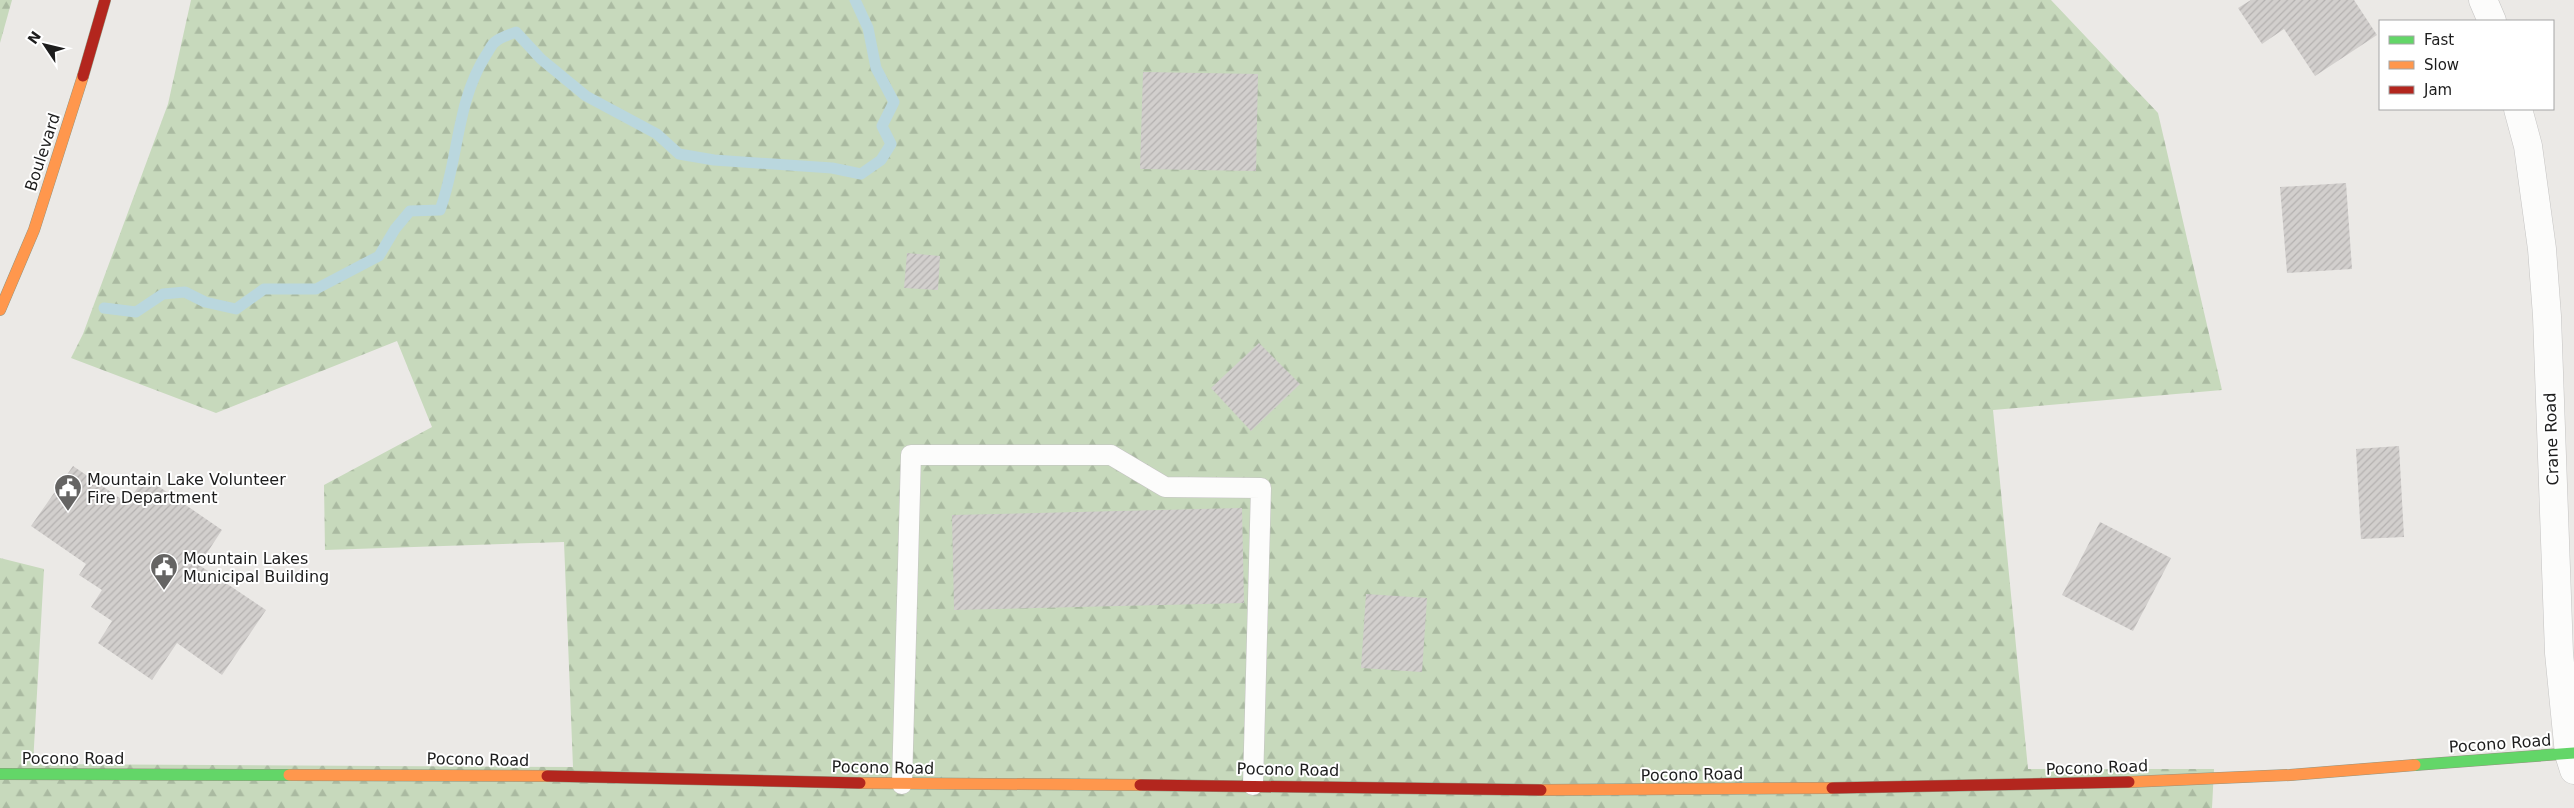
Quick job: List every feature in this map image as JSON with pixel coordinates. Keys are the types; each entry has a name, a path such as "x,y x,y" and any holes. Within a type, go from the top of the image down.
{"street":[{"name":"Boulevard","path":"0,310 34,230 67,130 105,0"},
{"path":"2483,0 2493,20"},
{"path":"2493,20 2497,0"},
{"name":"Crane Road","path":"2518,110 2528,146 2542,249 2547,316 2559,653 2572,759"},
{"name":"Pocono Road","path":"0,774 496,775 902,784 1253,785 1603,792 2055,785 2290,775 2572,759"}],"lane":[{"path":"902,784 911,456 1111,455 1165,487 1261,488 1253,785"}],"green space":[{"path":"0,0 12,0 0,43"},
{"path":"191,0 2051,0 2158,113 2222,390 1993,410 2028,769 2214,769 2212,808 0,808 0,558 44,569 33,764 573,767 564,542 325,550 324,485 432,427 397,341 216,413 71,358 83,334 168,104"}],"building":[{"path":"2251,0 2354,0 2377,35 2315,76 2284,29 2262,44 2238,8"},
{"path":"1143,72 1258,74 1256,171 1140,169"},
{"path":"2346,183 2352,269 2287,273 2280,187"},
{"path":"907,253 940,256 938,290 904,288"},
{"path":"1259,343 1300,384 1251,431 1211,388"},
{"path":"2399,446 2404,537 2361,539 2356,449"},
{"path":"73,466 127,503 145,477 222,530 199,565 266,610 222,675 177,643 152,680 98,643 112,621 91,607 102,590 79,575 86,564 31,526"},
{"path":"1242,508 1244,603 954,610 952,515"},
{"path":"2100,522 2171,558 2133,631 2062,595"},
{"path":"1366,594 1427,598 1422,672 1361,668"}],"waterway":[{"path":"104,308 136,312 163,294 185,292 205,302 236,309 264,289 316,289 379,256 395,229 410,211 440,210 451,171 463,111 476,73 494,43 502,37 516,32 541,59 586,96 657,134 679,154 714,160 832,168 861,174 881,160 891,144 882,126 894,102 876,68 868,28 855,0"}],"traffic: fast":[{"path":"2415,765 2574,753"},
{"path":"0,774 289,775"}],"traffic: slow":[{"path":"0,310 34,230 83,76"},
{"path":"2129,782 2290,775 2415,765"},
{"path":"289,775 547,776"},
{"path":"860,783 1140,785"},
{"path":"1541,790 1832,788"}],"traffic: jam":[{"path":"83,76 105,0"},
{"path":"547,776 860,783"},
{"path":"1832,788 2129,782"},
{"path":"1140,785 1541,790"}],"place":[{"name":"Mountain Lake Volunteer Fire Department","path":"68,512"},
{"name":"Mountain Lakes Municipal Building","path":"164,591"}]}
